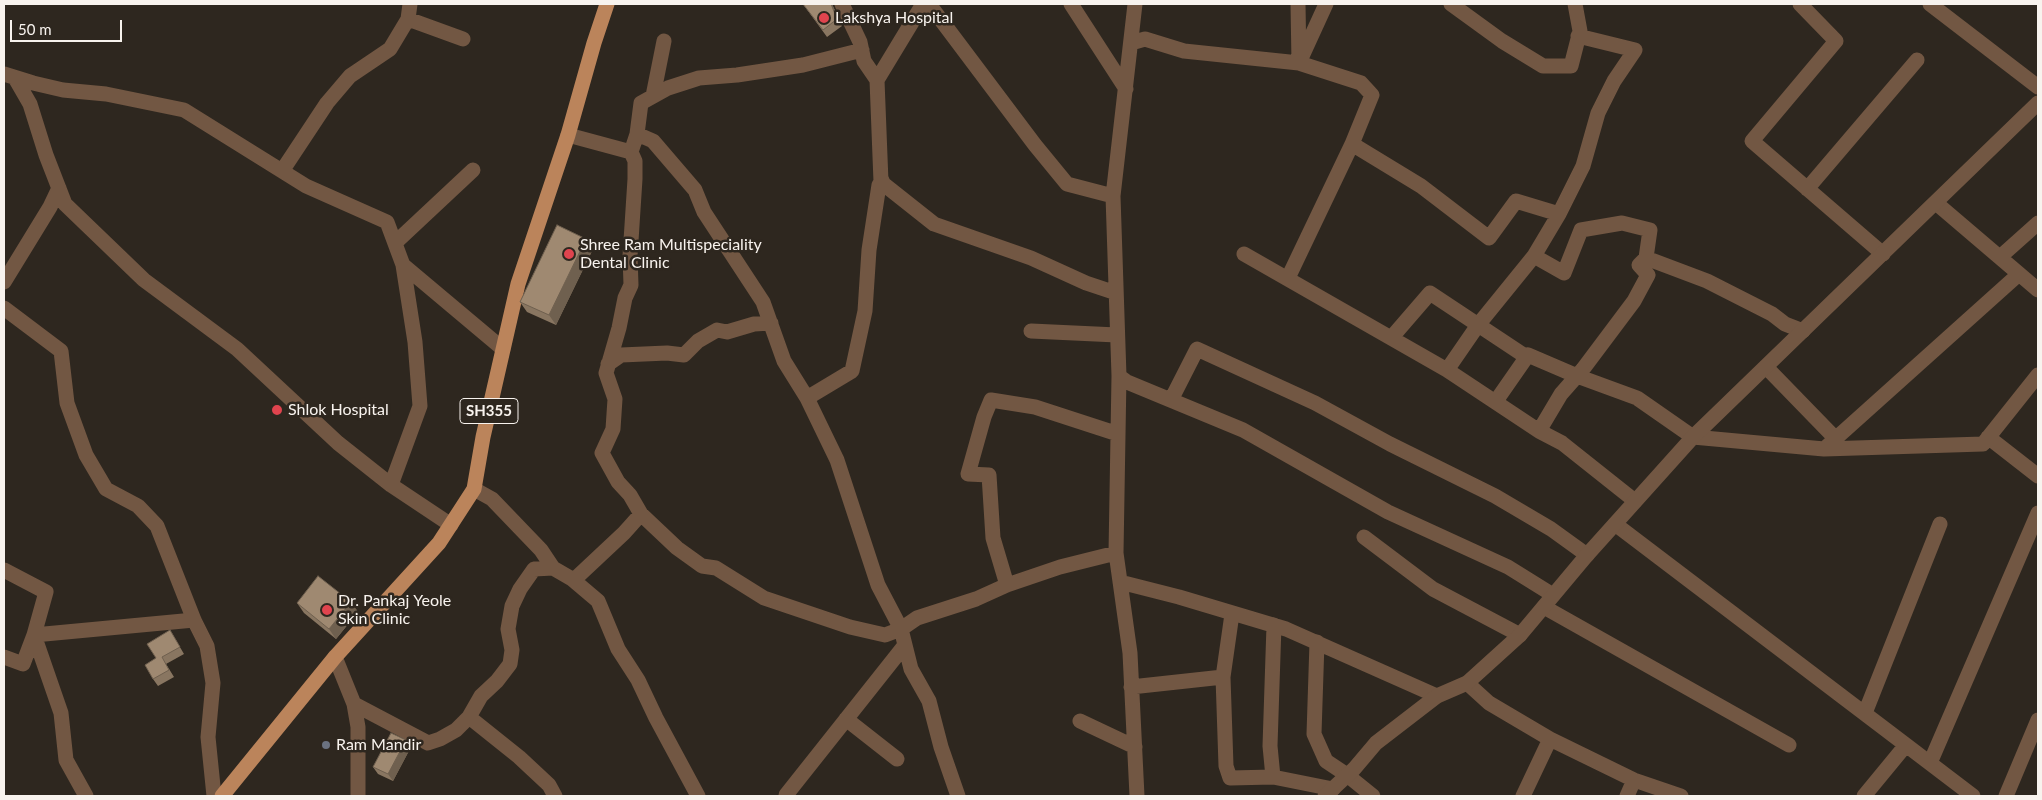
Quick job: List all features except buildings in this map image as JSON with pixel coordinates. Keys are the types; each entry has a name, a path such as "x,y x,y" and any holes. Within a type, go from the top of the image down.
{"main road":[{"name":"SH355","path":"222,796 335,657 439,543 474,490 483,437 518,284 568,135 607,4"}],"street":[{"path":"842,4 860,42 864,61 877,80 882,182 934,224 1031,258 1116,293"},
{"path":"877,80 923,4"},
{"path":"929,4 1035,145 1067,184 1114,196"},
{"path":"1071,4 1126,89"},
{"path":"1135,4 1114,196 1119,376 1116,553 1130,653 1137,796"},
{"path":"1298,4 1299,63"},
{"path":"1299,63 1326,4"},
{"path":"1451,4 1502,41 1543,66 1571,66 1580,31 1575,4"},
{"path":"1800,4 1836,41 1752,141 1884,254"},
{"path":"1930,4 2038,87"},
{"path":"282,171 327,103 350,76 390,49 409,11 462,39"},
{"path":"1447,370 1478,325 1534,256 1559,214 1583,166 1598,113 1614,81 1635,50 1578,36"},
{"path":"1131,43 1145,39 1184,51 1299,63 1362,82 1372,95 1352,144 1288,278"},
{"path":"653,96 664,41"},
{"path":"862,50 803,65 737,75 699,78 668,88 641,103 637,134 631,152 635,160 630,256 631,285 625,298 619,328 606,373 615,399 613,429 602,454 618,482 630,495 641,514 677,548 702,566 716,568 764,598 850,627 884,635 901,629 917,618 976,599 1007,585 1060,567 1116,553"},
{"path":"1807,189 1917,60"},
{"path":"9,76 63,90 106,94 184,110 306,186 386,222 403,265 415,342 420,406 391,485"},
{"path":"9,76 30,104 66,204 144,280 237,349 338,443 391,485 451,525"},
{"path":"1232,614 1223,677 1226,766 1230,778 1273,777 1329,793 1376,743 1437,696 1466,683 1520,635 1587,555 1693,437 2038,104"},
{"path":"637,134 653,141 696,190 704,212 763,302 784,360 807,398 837,460 878,585 901,629 911,669 928,701 940,747 958,796"},
{"path":"568,135 631,152"},
{"path":"1352,144 1421,186 1488,238 1516,202 1559,214"},
{"path":"395,243 473,170"},
{"path":"807,398 852,371 865,311 869,250 879,185 882,180"},
{"path":"4,282 50,207 59,188"},
{"path":"1936,203 2038,290"},
{"path":"2000,257 2038,222"},
{"path":"1534,256 1564,273 1580,230 1622,223 1650,230 1646,258 1639,265 1648,275 1634,301 1561,394 1539,431"},
{"path":"1244,254 1447,370 1539,431 1562,443 1635,501"},
{"path":"1646,258 1707,281 1772,314 1785,324 1803,331"},
{"path":"403,265 503,349"},
{"path":"1829,443 2019,274"},
{"path":"1392,337 1430,293 1524,356 1528,355 1577,376 1638,398 1693,437 1829,443 1982,444 2038,374"},
{"path":"4,308 60,351 68,403 86,454 106,489 138,506 157,526 194,620 207,646 213,683 208,737 214,796"},
{"path":"608,364 621,355 668,353 684,355 698,341 717,330 727,332 754,324 771,323"},
{"path":"1032,331 1118,336"},
{"path":"1171,400 1197,349 1315,403 1390,444 1495,496 1551,529 1587,555"},
{"path":"1496,402 1528,355"},
{"path":"1766,367 1829,443"},
{"path":"1119,376 1127,382 1243,430 1388,512 1508,567 1549,601 1789,745"},
{"path":"1007,585 993,538 989,475 968,474 984,417 992,400 1035,407 1118,434"},
{"path":"1988,437 2038,476"},
{"path":"474,490 492,499 541,550 553,568 572,579 598,602 618,649 638,680 698,796"},
{"path":"1930,763 2038,513"},
{"path":"572,579 576,578 624,533 641,514"},
{"path":"1615,524 1974,796"},
{"path":"1865,713 1940,524"},
{"path":"1364,537 1433,588 1520,635"},
{"path":"354,704 428,743 456,730 469,717 481,696 497,681 510,664 512,650 508,629 512,606 520,589 534,569 553,568"},
{"path":"4,570 46,592 23,664 4,657"},
{"path":"1120,582 1179,596 1232,614 1274,625 1437,696"},
{"path":"34,634 194,620"},
{"path":"1273,777 1270,737 1274,625"},
{"path":"34,634 61,713 66,760 86,796"},
{"path":"1316,642 1314,734 1326,761 1373,796"},
{"path":"786,795 905,645"},
{"path":"335,657 354,704 358,727 358,796"},
{"path":"1131,687 1223,677"},
{"path":"1466,683 1489,703 1550,739 1634,780 1682,796"},
{"path":"469,717 519,757 549,785 555,796"},
{"path":"846,719 897,759"},
{"path":"2006,796 2038,720"},
{"path":"1080,721 1135,747"},
{"path":"1523,796 1550,739"},
{"path":"1864,796 1906,745"},
{"path":"1628,796 1634,780"}],"place":[{"name":"Lakshya Hospital","path":"824,18"},
{"name":"Shree Ram Multispeciality Dental Clinic","path":"569,254"},
{"name":"Shlok Hospital","path":"277,410"},
{"name":"Dr. Pankaj Yeole Skin Clinic","path":"327,610"},
{"name":"Ram Mandir","path":"326,745"}]}
